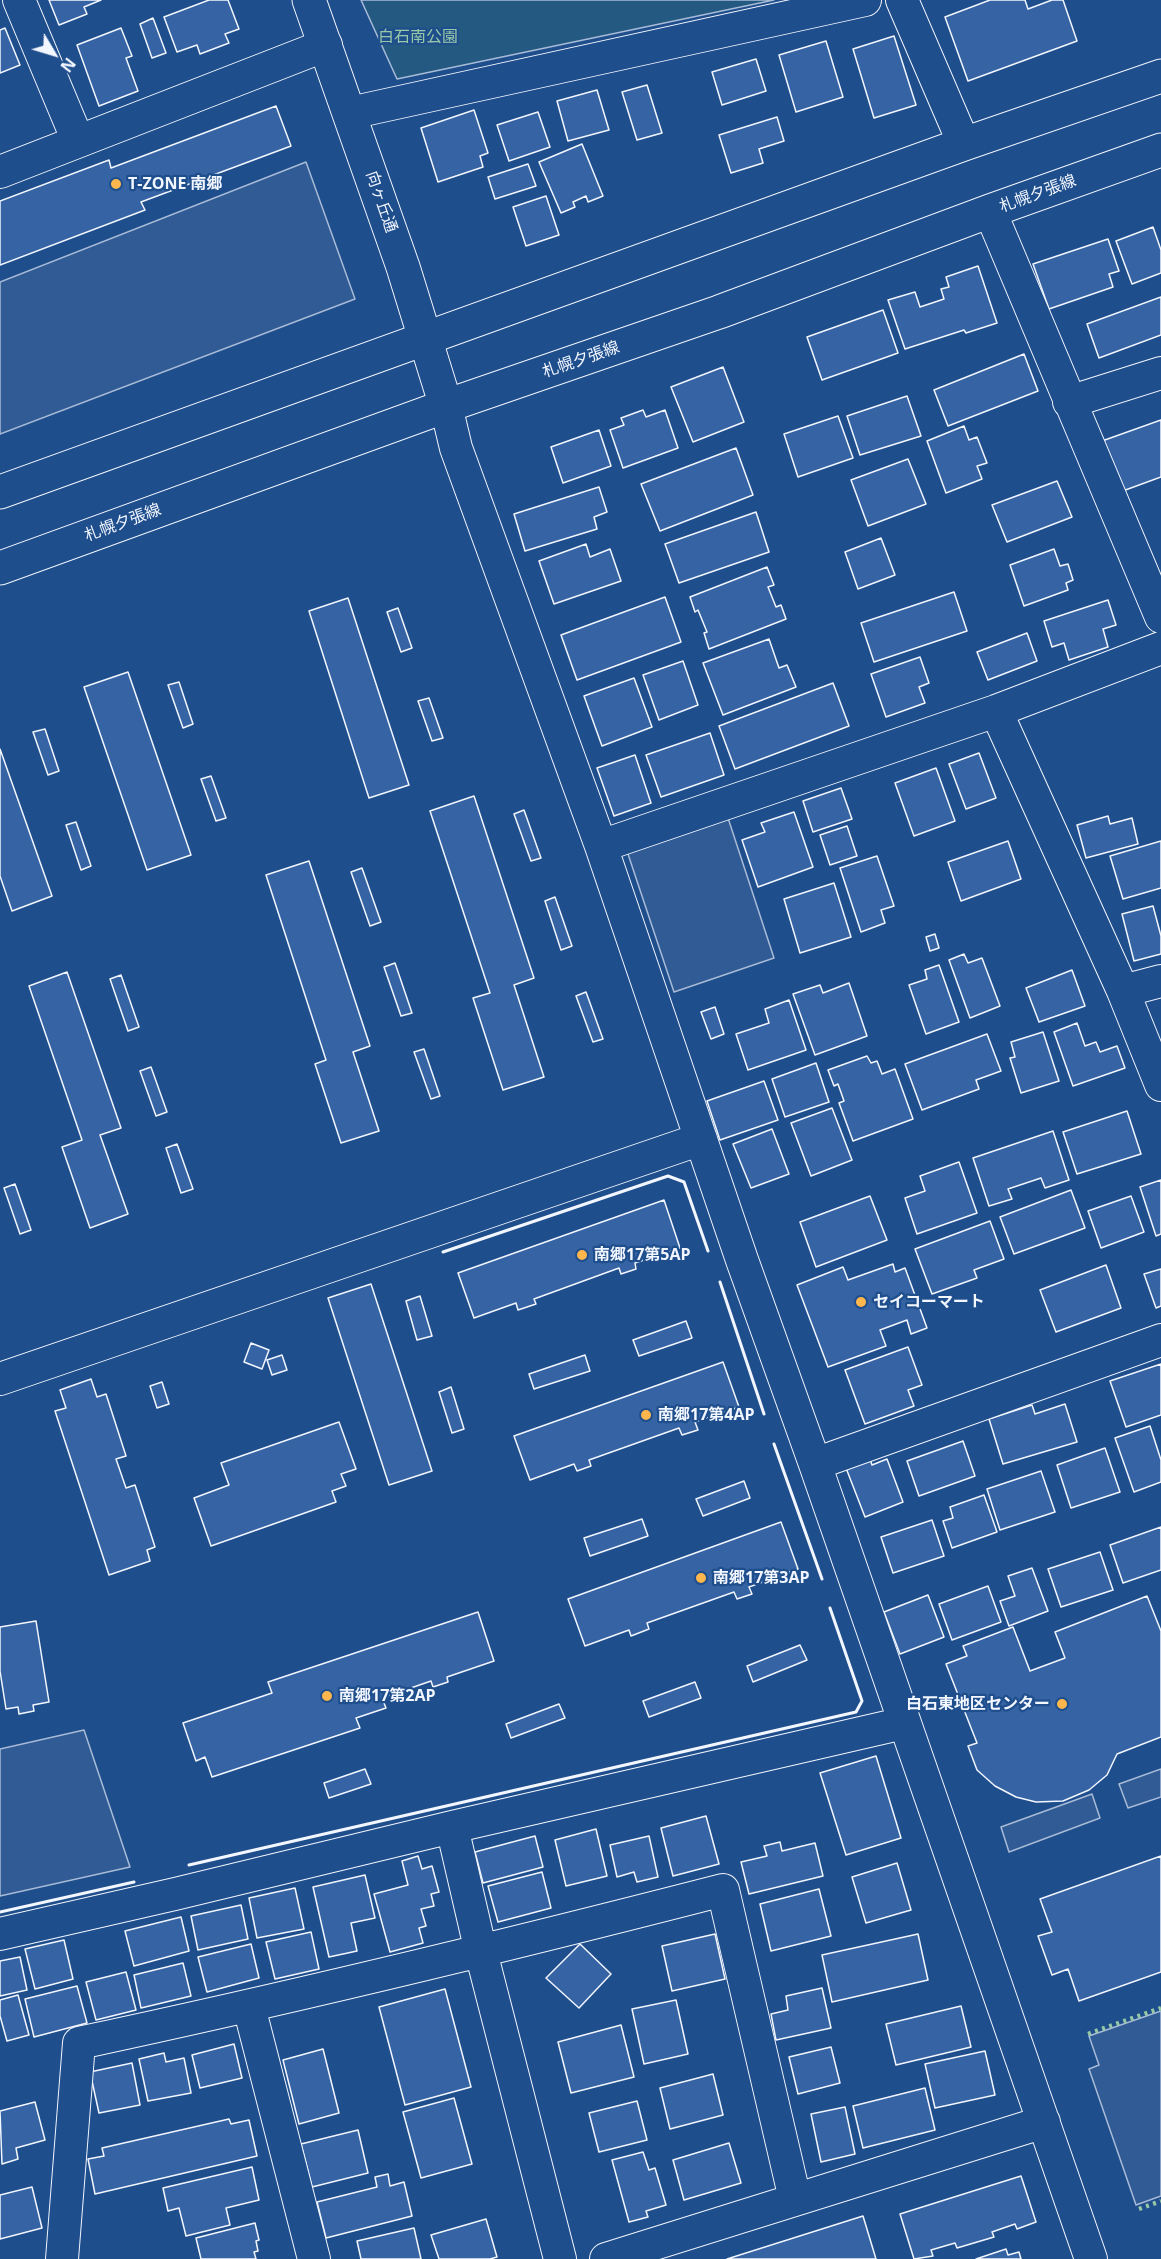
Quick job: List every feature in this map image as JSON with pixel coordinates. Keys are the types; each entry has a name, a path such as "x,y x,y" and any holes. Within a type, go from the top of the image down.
{"main road":[{"name":"向ヶ丘通","path":"309,0 350,113 426,339 446,406"},
{"path":"0,492 964,144 1161,76"},
{"name":"札幌夕張線","path":"0,568 446,406 719,312 1161,150"}],"street":[{"path":"19,0 78,141"},
{"path":"350,113 865,0"},
{"path":"902,0 964,144"},
{"path":"0,172 326,45"},
{"path":"990,211 1161,617"},
{"path":"1069,402 1161,373"},
{"path":"446,406 456,448 601,846 700,1139 1091,2259"},
{"path":"601,846 996,711 1161,648"},
{"path":"996,711 1123,991 1161,1085"},
{"path":"1123,991 1161,981"},
{"path":"0,1379 700,1139"},
{"path":"815,1464 1161,1341"},
{"path":"0,1934 904,1723"},
{"path":"452,1827 481,1952 560,2259"},
{"path":"62,2259 79,2043 249,2007 481,1952 723,1890 795,2199"},
{"path":"249,2007 314,2259"},
{"path":"606,2259 1044,2122"}],"green space":[{"name":"白石南公園","path":"361,0 774,0 397,79"}],"shaded area":[{"path":"306,162 355,299 0,434 0,282"},
{"path":"728,818 774,958 674,992 627,851"},
{"path":"84,1730 130,1867 0,1896 0,1749"},
{"path":"1161,1769 1161,1797 1128,1808 1119,1784"},
{"path":"1092,1794 1100,1818 1009,1852 1001,1827"},
{"path":"1161,2011 1161,2196 1136,2205 1089,2069 1099,2065 1089,2036"}],"building":[{"path":"49,0 101,0 84,7 87,14 59,25"},
{"path":"209,0 228,0 239,29 225,34 229,43 200,54 197,45 177,52 164,17"},
{"path":"990,0 1025,0 1028,9 1052,0 1063,0 1077,41 968,81 945,17"},
{"path":"153,18 166,53 152,58 140,24"},
{"path":"5,28 20,65 0,73 0,30"},
{"path":"121,28 132,56 126,58 138,91 99,106 77,45"},
{"path":"894,36 916,105 874,118 853,49"},
{"path":"826,41 843,97 796,112 779,55"},
{"path":"756,59 766,91 722,105 712,72"},
{"path":"647,85 662,133 637,140 622,92"},
{"path":"597,90 609,130 568,141 557,101"},
{"name":"T-ZONE 南郷","path":"276,106 291,146 141,202 145,210 0,265 0,201 109,160 111,168"},
{"path":"474,110 488,153 480,156 483,167 438,182 421,128"},
{"path":"538,112 550,147 509,161 497,125"},
{"path":"777,117 784,141 759,149 763,163 731,173 719,135"},
{"path":"582,144 603,196 588,202 586,196 573,202 575,207 561,213 539,162"},
{"path":"528,164 536,186 495,199 488,177"},
{"path":"546,196 559,235 526,246 513,207"},
{"path":"1153,227 1161,250 1161,273 1132,284 1116,241"},
{"path":"1108,239 1119,271 1109,274 1113,287 1049,309 1033,264"},
{"path":"978,266 997,323 966,333 964,330 905,349 888,300 915,292 920,307 944,299 941,289 949,287 946,277"},
{"path":"1161,297 1161,335 1099,358 1087,324"},
{"path":"883,310 898,353 822,380 807,337"},
{"path":"1024,354 1038,391 948,426 934,390"},
{"path":"723,367 744,422 693,442 671,387"},
{"path":"907,396 921,436 860,455 847,416"},
{"path":"643,410 646,417 665,410 678,448 623,468 610,430 624,425 621,418"},
{"path":"838,416 853,458 798,477 784,434"},
{"path":"1161,420 1161,477 1120,492 1102,441"},
{"path":"964,426 969,440 977,437 987,463 977,466 982,479 946,493 927,441"},
{"path":"599,430 611,466 563,483 551,447"},
{"path":"736,448 753,495 660,531 641,484"},
{"path":"908,459 926,504 868,526 851,480"},
{"path":"1057,481 1072,517 1007,542 992,505"},
{"path":"599,487 607,512 594,517 597,529 525,551 514,514"},
{"path":"756,512 769,552 679,583 665,544"},
{"path":"881,538 895,575 858,589 845,552"},
{"path":"586,544 590,557 610,549 621,581 554,604 539,561"},
{"path":"1054,549 1060,566 1068,564 1073,580 1066,583 1068,590 1024,606 1010,565"},
{"path":"767,567 774,585 768,587 776,607 781,605 786,619 709,649 704,633 707,632 698,610 695,612 690,597"},
{"path":"954,592 967,631 874,662 861,623"},
{"path":"665,597 681,642 577,680 561,635"},
{"path":"348,598 409,785 369,798 309,611"},
{"path":"1108,600 1116,625 1103,629 1108,647 1069,660 1064,643 1052,647 1044,621"},
{"path":"398,608 412,648 401,652 387,612"},
{"path":"1027,633 1037,661 988,680 977,652"},
{"path":"769,639 779,668 787,665 796,687 723,715 703,663"},
{"path":"920,657 929,683 919,687 925,703 886,717 871,674"},
{"path":"683,661 698,705 659,720 643,675"},
{"path":"128,672 191,855 147,870 84,687"},
{"path":"634,678 652,727 602,746 584,696"},
{"path":"179,682 193,724 183,728 168,685"},
{"path":"833,683 849,726 735,769 719,726"},
{"path":"429,698 443,738 432,741 418,701"},
{"path":"45,729 59,771 48,775 33,732"},
{"path":"710,733 724,775 661,797 646,755"},
{"path":"0,749 52,896 12,911 0,876"},
{"path":"979,753 996,798 966,809 949,764"},
{"path":"635,755 651,803 614,816 597,768"},
{"path":"936,768 955,821 914,836 895,783"},
{"path":"211,776 226,818 216,821 201,779"},
{"path":"841,788 852,819 813,832 803,801"},
{"path":"474,796 534,978 514,985 544,1077 503,1090 473,998 490,993 430,811"},
{"path":"524,810 541,858 531,861 514,814"},
{"path":"794,812 813,867 758,887 742,840 765,832 761,823"},
{"path":"1108,816 1110,824 1132,818 1138,844 1086,858 1077,825"},
{"path":"76,822 91,866 81,870 66,825"},
{"path":"847,826 857,856 830,865 820,835"},
{"path":"1008,841 1021,879 961,901 948,862"},
{"path":"1161,841 1161,888 1123,899 1110,856"},
{"path":"877,856 894,906 881,910 885,923 861,932 840,868"},
{"path":"309,861 370,1046 353,1052 379,1131 341,1143 315,1064 326,1060 266,875"},
{"path":"362,868 381,922 370,926 351,872"},
{"path":"834,883 851,937 800,953 784,899"},
{"path":"555,897 572,946 561,950 545,901"},
{"path":"1153,906 1161,936 1161,954 1134,961 1122,914"},
{"path":"935,934 939,948 930,951 926,937"},
{"path":"964,954 968,963 982,958 1000,1006 970,1018 949,960"},
{"path":"395,963 412,1013 401,1016 384,967"},
{"path":"939,965 959,1022 926,1034 909,985 927,979 925,970"},
{"path":"1072,970 1085,1006 1039,1022 1026,988"},
{"path":"67,972 121,1128 100,1135 128,1214 90,1228 62,1147 82,1140 29,986"},
{"path":"121,975 139,1027 128,1031 110,979"},
{"path":"849,983 867,1036 815,1055 793,994 820,985 823,993"},
{"path":"586,992 603,1039 593,1042 576,996"},
{"path":"789,1000 806,1050 748,1070 736,1034 769,1023 765,1009"},
{"path":"715,1007 724,1034 711,1039 701,1012"},
{"path":"1077,1023 1085,1046 1096,1042 1100,1052 1117,1046 1125,1068 1073,1086 1054,1032"},
{"path":"1043,1032 1059,1081 1021,1093 1010,1058 1015,1057 1011,1042"},
{"path":"987,1034 1001,1071 976,1080 979,1089 922,1110 905,1064"},
{"path":"424,1049 440,1096 431,1099 414,1052"},
{"path":"867,1056 871,1063 877,1061 882,1074 895,1069 913,1119 853,1141 839,1103 844,1101 838,1084 834,1086 828,1070"},
{"path":"816,1063 829,1102 785,1117 772,1079"},
{"path":"151,1067 167,1112 156,1116 140,1071"},
{"path":"764,1081 778,1120 720,1140 707,1101"},
{"path":"832,1108 852,1160 811,1176 791,1123"},
{"path":"1127,1111 1141,1154 1077,1174 1063,1132"},
{"path":"772,1129 789,1174 751,1188 733,1144"},
{"path":"1053,1131 1069,1180 1045,1188 1041,1178 1008,1189 1012,1199 989,1206 973,1158"},
{"path":"177,1144 193,1189 181,1193 166,1148"},
{"path":"959,1162 977,1213 917,1234 905,1198 925,1191 920,1176"},
{"path":"1161,1180 1161,1234 1156,1236 1140,1187"},
{"path":"15,1184 31,1230 20,1234 4,1188"},
{"path":"1071,1190 1085,1228 1014,1254 1000,1217"},
{"path":"870,1196 887,1240 816,1267 800,1222"},
{"path":"1131,1196 1144,1232 1101,1248 1088,1211"},
{"name":"南郷17第5AP","path":"664,1200 680,1248 635,1263 636,1269 621,1274 619,1268 534,1299 536,1304 518,1310 516,1303 474,1318 458,1273"},
{"path":"990,1221 1004,1259 974,1270 977,1278 932,1294 915,1249"},
{"name":"セイコーマート","path":"893,1264 895,1272 905,1268 927,1328 911,1334 907,1320 880,1330 886,1346 828,1367 797,1285 843,1267 848,1280"},
{"path":"1106,1265 1121,1308 1056,1332 1040,1290"},
{"path":"1161,1269 1161,1306 1156,1308 1144,1274"},
{"path":"371,1284 432,1471 389,1485 328,1298"},
{"path":"420,1296 432,1336 417,1340 406,1301"},
{"path":"686,1321 692,1338 639,1356 633,1340"},
{"path":"251,1343 269,1350 262,1369 244,1362"},
{"path":"908,1347 922,1385 908,1390 914,1406 865,1424 845,1370"},
{"path":"282,1355 287,1370 272,1375 267,1360"},
{"path":"585,1355 590,1371 534,1389 529,1374"},
{"name":"南郷17第4AP","path":"723,1362 739,1407 695,1422 698,1430 682,1435 679,1428 589,1460 591,1466 577,1471 574,1464 530,1480 514,1436"},
{"path":"1161,1364 1161,1415 1126,1427 1110,1381"},
{"path":"91,1379 97,1397 106,1394 126,1456 116,1459 126,1488 135,1485 155,1547 147,1550 150,1561 109,1575 55,1411 66,1408 60,1390"},
{"path":"162,1382 169,1404 157,1408 150,1386"},
{"path":"451,1387 464,1429 452,1433 439,1392"},
{"path":"1065,1404 1077,1442 1003,1464 989,1419 1032,1405 1035,1414"},
{"path":"339,1422 356,1469 341,1474 346,1486 332,1491 336,1502 211,1546 194,1498 229,1485 221,1463"},
{"path":"1150,1426 1161,1460 1161,1482 1134,1492 1115,1438"},
{"path":"963,1441 975,1476 919,1496 907,1461"},
{"path":"1105,1448 1120,1492 1071,1508 1057,1465"},
{"path":"870,1459 872,1465 887,1459 903,1502 865,1517 846,1468"},
{"path":"1041,1471 1055,1512 1000,1530 987,1489"},
{"path":"744,1481 750,1498 703,1516 696,1499"},
{"path":"984,1495 997,1532 952,1548 943,1521 953,1518 950,1507"},
{"path":"642,1519 648,1536 590,1556 584,1538"},
{"path":"932,1520 944,1556 893,1573 881,1537"},
{"name":"南郷17第3AP","path":"781,1522 798,1569 749,1587 752,1594 737,1599 734,1592 647,1623 649,1629 631,1636 629,1630 585,1646 568,1599"},
{"path":"1161,1527 1161,1570 1123,1583 1110,1545"},
{"path":"1100,1552 1113,1590 1061,1607 1048,1569"},
{"path":"1032,1568 1048,1611 1009,1626 1000,1601 1015,1596 1008,1576"},
{"path":"988,1586 1001,1622 952,1640 939,1604"},
{"path":"928,1595 944,1637 900,1654 884,1612"},
{"name":"白石東地区センター","path":"1147,1596 1161,1631 1161,1737 1117,1754 1107,1775 1089,1790 1063,1801 1036,1802 1016,1797 995,1786 977,1770 968,1746 977,1743 946,1664 967,1656 963,1646 1013,1627 1030,1671 1065,1658 1055,1632"},
{"name":"南郷17第2AP","path":"478,1612 494,1661 447,1677 448,1682 433,1687 431,1681 382,1698 386,1708 356,1718 360,1728 212,1777 205,1757 196,1761 183,1723 272,1693 268,1682"},
{"path":"36,1621 49,1702 33,1705 34,1711 19,1714 18,1707 6,1709 0,1671 0,1627"},
{"path":"800,1645 807,1660 753,1682 747,1666"},
{"path":"695,1682 701,1698 649,1717 643,1701"},
{"path":"559,1704 565,1718 511,1738 506,1724"},
{"path":"876,1756 901,1838 846,1855 820,1773"},
{"path":"365,1769 371,1784 329,1798 324,1783"},
{"path":"706,1816 719,1864 673,1876 661,1828"},
{"path":"596,1829 607,1876 566,1886 555,1840"},
{"path":"535,1836 543,1867 483,1883 475,1852"},
{"path":"649,1836 658,1877 637,1882 634,1872 617,1877 610,1845"},
{"path":"780,1842 782,1851 815,1843 823,1876 749,1894 741,1862 767,1856 764,1846"},
{"path":"418,1856 422,1869 432,1866 439,1892 431,1894 434,1906 421,1909 426,1926 419,1928 423,1943 390,1952 374,1894 408,1885 402,1861"},
{"path":"1161,1856 1161,1972 1079,2001 1068,1969 1052,1975 1038,1936 1052,1932 1040,1899"},
{"path":"897,1863 911,1910 866,1923 852,1877"},
{"path":"542,1872 551,1908 498,1922 488,1886"},
{"path":"365,1875 375,1918 351,1923 357,1951 329,1957 313,1887"},
{"path":"295,1888 304,1929 257,1938 249,1898"},
{"path":"819,1889 831,1936 771,1951 760,1904"},
{"path":"241,1905 248,1939 198,1950 191,1916"},
{"path":"181,1917 189,1951 134,1966 125,1931"},
{"path":"311,1932 319,1969 275,1979 266,1942"},
{"path":"715,1934 725,1979 672,1991 662,1946"},
{"path":"918,1934 928,1980 832,2002 822,1955"},
{"path":"64,1940 73,1979 35,1989 25,1949"},
{"path":"251,1944 259,1978 207,1992 198,1957"},
{"path":"580,1944 611,1974 579,2008 546,1978"},
{"path":"20,1957 27,1990 0,1996 0,1961"},
{"path":"183,1963 191,1996 141,2008 134,1975"},
{"path":"126,1972 136,2010 96,2020 86,1982"},
{"path":"77,1986 87,2023 34,2037 25,1999"},
{"path":"822,1988 831,2028 776,2040 771,2014 788,2010 786,1996"},
{"path":"445,1989 471,2087 405,2105 379,2007"},
{"path":"18,1995 29,2035 7,2041 0,2016 0,2000"},
{"path":"676,2000 688,2054 644,2064 632,2009"},
{"path":"961,2006 971,2047 896,2065 886,2024"},
{"path":"621,2025 634,2077 571,2093 558,2042"},
{"path":"234,2044 242,2078 200,2088 192,2055"},
{"path":"831,2047 840,2083 798,2094 789,2057"},
{"path":"323,2049 339,2113 299,2124 283,2060"},
{"path":"985,2051 995,2095 935,2108 925,2064"},
{"path":"164,2053 166,2062 184,2058 191,2093 148,2101 139,2059"},
{"path":"132,2063 140,2105 99,2113 90,2072"},
{"path":"713,2074 723,2115 670,2129 660,2088"},
{"path":"925,2088 935,2130 863,2148 853,2106"},
{"path":"454,2098 472,2164 421,2178 403,2112"},
{"path":"637,2101 647,2140 599,2152 589,2113"},
{"path":"35,2102 45,2140 16,2148 18,2159 2,2164 0,2111"},
{"path":"845,2107 855,2154 821,2162 811,2114"},
{"path":"229,2119 231,2124 249,2120 257,2156 95,2194 88,2159 104,2156 102,2148"},
{"path":"358,2130 368,2173 312,2187 301,2144"},
{"path":"729,2143 741,2183 684,2200 673,2160"},
{"path":"643,2152 649,2170 655,2168 666,2205 646,2211 648,2217 629,2222 612,2160"},
{"path":"252,2167 259,2200 226,2208 230,2225 186,2236 179,2208 168,2211 163,2188"},
{"path":"388,2174 390,2186 404,2182 412,2216 326,2238 317,2202 377,2187 375,2177"},
{"path":"1021,2176 1036,2222 1017,2229 1015,2224 992,2232 994,2237 957,2248 955,2243 931,2250 933,2256 914,2259 900,2214"},
{"path":"32,2187 42,2228 0,2239 0,2195"},
{"path":"863,2216 876,2259 727,2259"},
{"path":"486,2219 497,2257 439,2259 431,2235"},
{"path":"255,2223 259,2240 256,2241 258,2251 254,2252 256,2259 201,2259 196,2238"},
{"path":"414,2228 421,2259 361,2259 357,2241"},
{"path":"1006,2249 1008,2255 1019,2252 1021,2259 976,2259"}],"hedge":[{"path":"1088,2034 1161,2008"},
{"path":"1139,2209 1161,2201"}],"wall":[{"path":"443,1252 668,1176 684,1182 708,1251"},
{"path":"720,1282 764,1414"},
{"path":"774,1444 822,1579"},
{"path":"189,1865 856,1712 862,1701 830,1608"},
{"path":"0,1912 134,1882"}],"place":[{"name":"T-ZONE 南郷","path":"116,184"},
{"name":"南郷17第5AP","path":"582,1255"},
{"name":"セイコーマート","path":"861,1302"},
{"name":"南郷17第4AP","path":"646,1415"},
{"name":"南郷17第3AP","path":"701,1578"},
{"name":"南郷17第2AP","path":"327,1696"},
{"name":"白石東地区センター","path":"1062,1704"}]}
